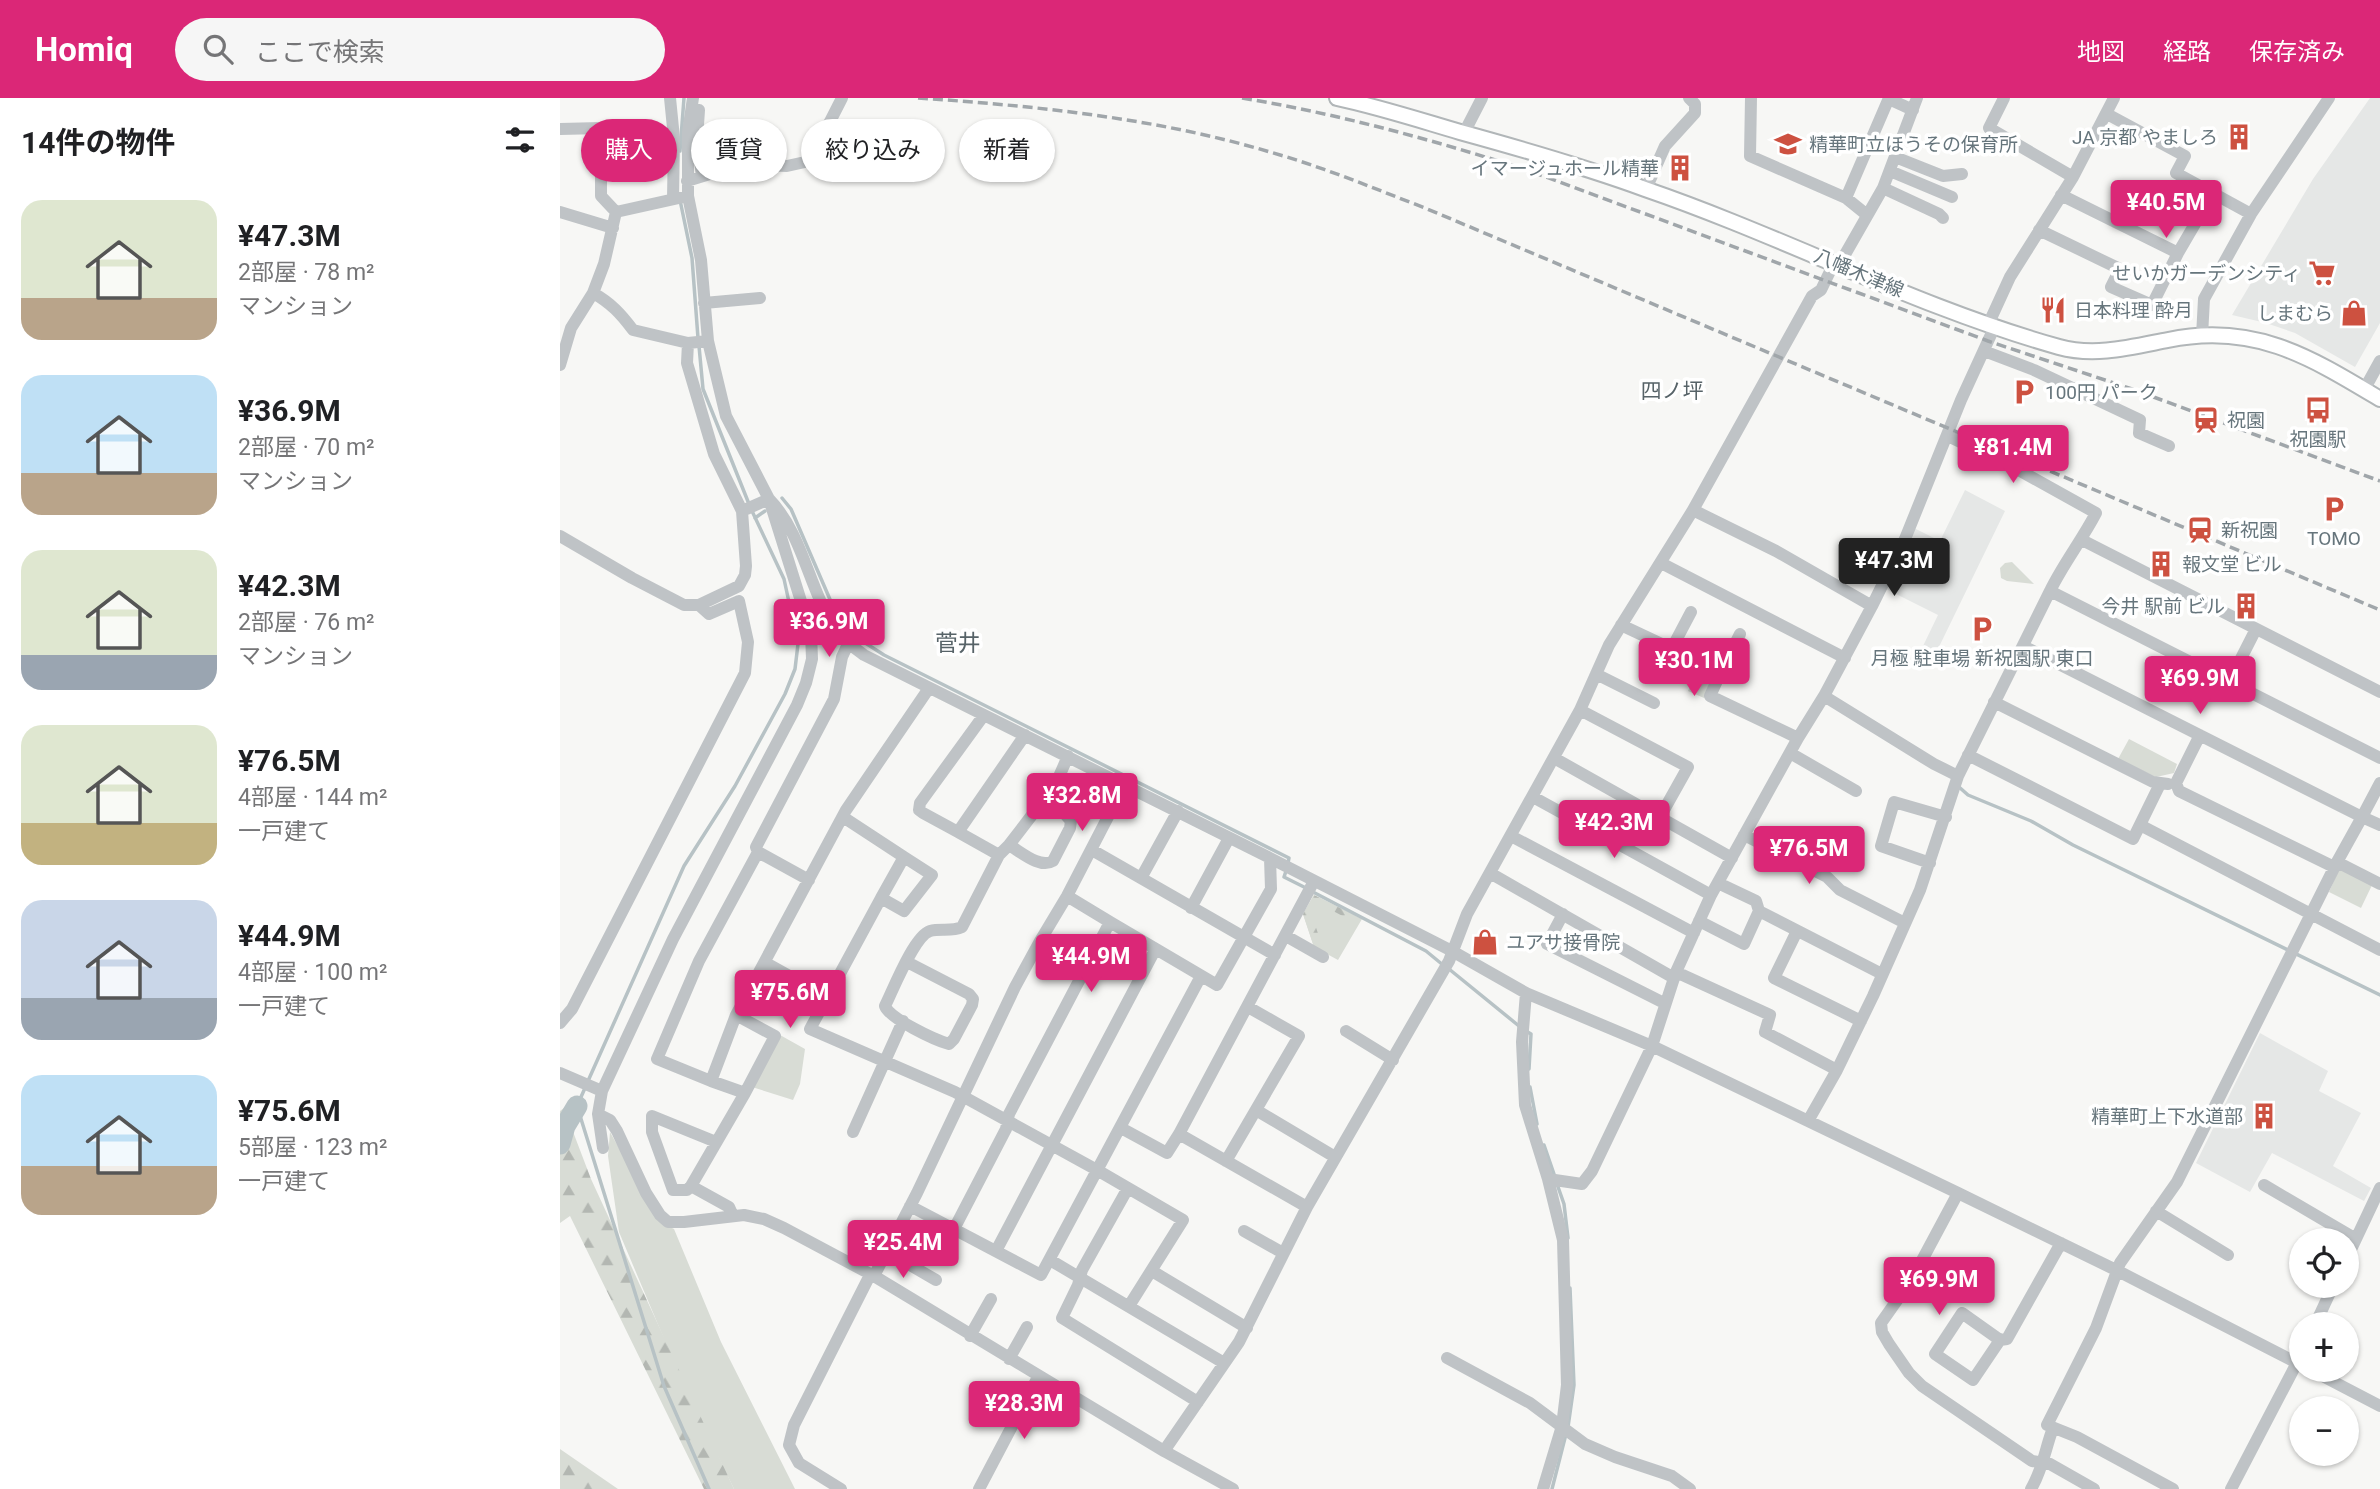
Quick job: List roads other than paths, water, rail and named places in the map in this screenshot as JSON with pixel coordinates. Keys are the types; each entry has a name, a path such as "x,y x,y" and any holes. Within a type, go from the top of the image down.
{"main road":[{"name":"八幡木津線","path":"1337,98 1359,100 1646,189 1991,327 2065,349 2099,352 2202,336 2250,338 2298,353 2380,399"}],"street":[{"path":"560,536 684,605 698,606 739,586 745,575 745,510 711,443 687,363 697,342 704,303 701,260 680,197 670,98"},
{"path":"680,197 687,181 688,132 693,98"},
{"path":"698,119 701,98"},
{"path":"787,166 805,162 816,149 842,98"},
{"path":"1464,133 1482,98"},
{"path":"1646,189 1665,146 1695,113 1695,104 1689,98"},
{"path":"1751,98 1750,156 1846,198 1867,215"},
{"path":"2004,98 1989,128 2073,177"},
{"path":"1548,1179 1582,1184 1592,1171 1652,1046 1664,1003 1696,927 1744,835 1824,696 1905,539 1984,351 2010,277 2073,177 2114,98"},
{"path":"2202,336 2204,299 2251,214 2329,98"},
{"path":"1164,1451 1247,1328 1283,1253 1335,1157 1450,961 1467,914 1580,710 1595,674 1621,625 1693,510 1812,296 1821,290 1883,188 1915,104 1889,99 1846,198"},
{"path":"2107,114 2185,156 2176,173 2251,214"},
{"path":"560,129 601,128 600,196 616,212"},
{"path":"1895,157 1943,176 1962,174"},
{"path":"1890,171 1952,197"},
{"path":"687,181 691,180"},
{"path":"1883,188 1943,218"},
{"path":"2039,230 2120,269 2111,287 2152,305 2213,193"},
{"path":"2061,195 2178,253"},
{"path":"616,212 680,197"},
{"path":"560,212 613,228"},
{"path":"560,365 571,328 593,293 604,264 616,212"},
{"path":"593,293 616,308 633,330 697,342"},
{"path":"704,303 760,298"},
{"path":"603,1148 598,1114 600,1090 673,939 797,705 812,659 811,633 764,501 697,342"},
{"path":"1984,351 2034,370 2140,420 2139,433 2169,446"},
{"path":"2364,390 2380,361"},
{"path":"1808,1121 1837,1070 1905,923 1930,863 1958,776 2050,592 2096,513 2015,468 1948,436"},
{"path":"745,510 764,501"},
{"path":"764,501 786,521 830,622 848,644 864,655 1178,811 1452,951 1526,993 1652,1046 2289,1356"},
{"path":"1693,510 1776,551 1872,606"},
{"path":"2083,538 2380,692"},
{"path":"1661,563 1844,658"},
{"path":"2050,592 2380,758"},
{"path":"560,1023 572,1009 746,673 748,642 739,601 709,614 698,606"},
{"path":"1672,648 1691,612"},
{"path":"1621,625 1721,672"},
{"path":"2229,682 2256,629"},
{"path":"1740,634 1710,696 1798,738"},
{"path":"809,880 758,852 756,847 834,699 842,657 848,644"},
{"path":"2023,646 2380,825"},
{"path":"1595,674 1654,703"},
{"path":"711,1081 736,1015 759,969 766,963 843,817 929,688"},
{"path":"1824,696 1958,776"},
{"path":"1994,702 2160,785 2176,783"},
{"path":"1580,710 1688,767 1660,817"},
{"path":"984,715 920,803 919,810 999,855"},
{"path":"958,832 1025,735"},
{"path":"2200,735 2176,783 2179,791 2380,884"},
{"path":"1790,753 1856,791"},
{"path":"1968,755 2133,839 2160,785"},
{"path":"907,962 973,999 949,1044 888,1012 886,1006 907,962 923,934 930,931 955,930 962,926 999,855 1042,802 1058,779 1068,756"},
{"path":"1554,758 1732,858"},
{"path":"2173,1489 2077,1437 2047,1425 2096,1328 2120,1263 2177,1182 2335,865 2380,783"},
{"path":"841,1489 799,1463 789,1445 794,1425 911,1206 1021,975 1068,896 1125,784"},
{"path":"1533,797 1712,895"},
{"path":"1009,845 1040,863 1048,864 1053,860 1070,828 1070,821 1065,814 1042,802"},
{"path":"1930,863 1881,846 1894,802 1945,817"},
{"path":"1141,878 1178,811"},
{"path":"843,817 932,875 904,911 881,898"},
{"path":"2140,825 2380,950"},
{"path":"1744,835 1828,877 1840,890 1905,923"},
{"path":"1511,836 1696,927 1744,944 1759,911 1756,901 1718,883"},
{"path":"1191,908 1230,838"},
{"path":"1092,850 1275,955"},
{"path":"745,1093 657,1059 694,970 758,852"},
{"path":"803,1042 904,857"},
{"path":"1068,896 1217,985 1271,889 1270,858"},
{"path":"1490,873 1675,975 1770,1016 1765,1032 1837,1070"},
{"path":"1121,1128 1167,1153 1314,882"},
{"path":"1759,911 1882,974"},
{"path":"1563,914 1547,944 1664,1003"},
{"path":"954,1229 1008,1122 1009,1114 1110,922"},
{"path":"1797,931 1774,978 1861,1021"},
{"path":"1286,936 1322,957"},
{"path":"996,1251 1156,950"},
{"path":"766,963 827,997"},
{"path":"911,1206 1041,1275 1201,976"},
{"path":"1526,993 1522,1042 1525,1105 1563,1240 1567,1385 1562,1426 1543,1489"},
{"path":"1226,1161 1299,1036 1248,1007"},
{"path":"716,1142 652,1116 652,1132 673,1191 687,1190 691,1186 745,1093 775,1036 736,1015"},
{"path":"853,1132 903,1021"},
{"path":"810,1029 962,1097 1183,1220 1129,1306"},
{"path":"1346,1031 1393,1060"},
{"path":"560,1073 600,1090"},
{"path":"1256,1110 1335,1157"},
{"path":"598,1114 610,1120 646,1193 660,1215 668,1222 744,1215 771,1222 872,1276 1038,1377 1233,1489"},
{"path":"1179,1134 1307,1208"},
{"path":"2264,1185 2337,1228"},
{"path":"691,1186 729,1208 733,1216"},
{"path":"1128,1188 1082,1270 1062,1318 1198,1402"},
{"path":"2359,1233 2380,1188"},
{"path":"1958,1193 1912,1279 1882,1319 1882,1332 1909,1373 1922,1387 2032,1461 2044,1461 2094,1489"},
{"path":"2156,1211 2228,1255"},
{"path":"1244,1231 1283,1253"},
{"path":"2000,1340 1973,1380 1936,1354 1962,1313 2000,1340 2007,1339 2061,1243"},
{"path":"886,1251 936,1280"},
{"path":"1050,1260 1224,1363"},
{"path":"1152,1270 1247,1328"},
{"path":"970,1336 991,1299"},
{"path":"1009,1359 1027,1327"},
{"path":"1447,1358 1530,1403 1586,1444 1672,1476 1690,1489"},
{"path":"979,1489 1038,1377"},
{"path":"2231,1489 2289,1381"},
{"path":"2335,1382 2380,1405"},
{"path":"2031,1489 2044,1461 2044,1448 2053,1428"}],"waterway":[{"path":"680,151 684,98"},
{"path":"680,200 692,258 698,338"},
{"path":"699,346 703,389 749,504"},
{"path":"782,498 791,509 838,618 856,637 884,655 1289,858 1288,863"},
{"path":"588,1081 684,866 735,786 785,694 795,669 798,644 784,579 752,511"},
{"path":"755,518 765,511"},
{"path":"1959,787 1968,795 2031,821 2073,845 2380,995"},
{"path":"1286,871 1284,877 1306,888"},
{"path":"1313,892 1426,951 1443,965"},
{"path":"1449,969 1519,1026"},
{"path":"1526,1031 1531,1034 1529,1069"},
{"path":"1530,1087 1537,1124"},
{"path":"585,1088 577,1106 664,1386 709,1489"},
{"path":"560,1144 565,1126 577,1106"},
{"path":"1544,1145 1555,1177"},
{"path":"1557,1184 1564,1204 1568,1238"},
{"path":"1568,1427 1574,1385 1570,1288"},
{"path":"1552,1489 1566,1434"}],"railway":[{"path":"918,98 1007,105 1140,122 1227,140 1329,171 1425,208 2380,610"},
{"path":"1242,98 1386,129 1527,170 1988,341 2132,389 2380,481"}],"place":[{"name":"JA 京都 やましろ","path":"2239,137"},
{"name":"精華町立ほうその保育所","path":"1788,144"},
{"name":"イマージュホール精華","path":"1680,168"},
{"name":"せいかガーデンシティ","path":"2322,273"},
{"name":"日本料理 酔月","path":"2053,310"},
{"name":"しまむら","path":"2354,313"},
{"name":"100円 パーク","path":"2024,392"},
{"name":"祝園駅","path":"2318,410"},
{"name":"祝園","path":"2206,420"},
{"name":"TOMO","path":"2334,509"},
{"name":"新祝園","path":"2200,530"},
{"name":"報文堂 ビル","path":"2161,564"},
{"name":"今井 駅前 ビル","path":"2246,606"},
{"name":"月極 駐車場 新祝園駅 東口","path":"1982,629"},
{"name":"ユアサ接骨院","path":"1485,942"},
{"name":"精華町上下水道部","path":"2264,1116"}],"district":[{"name":"四ノ坪","path":"1672,391"},
{"name":"菅井","path":"958,643"}]}
